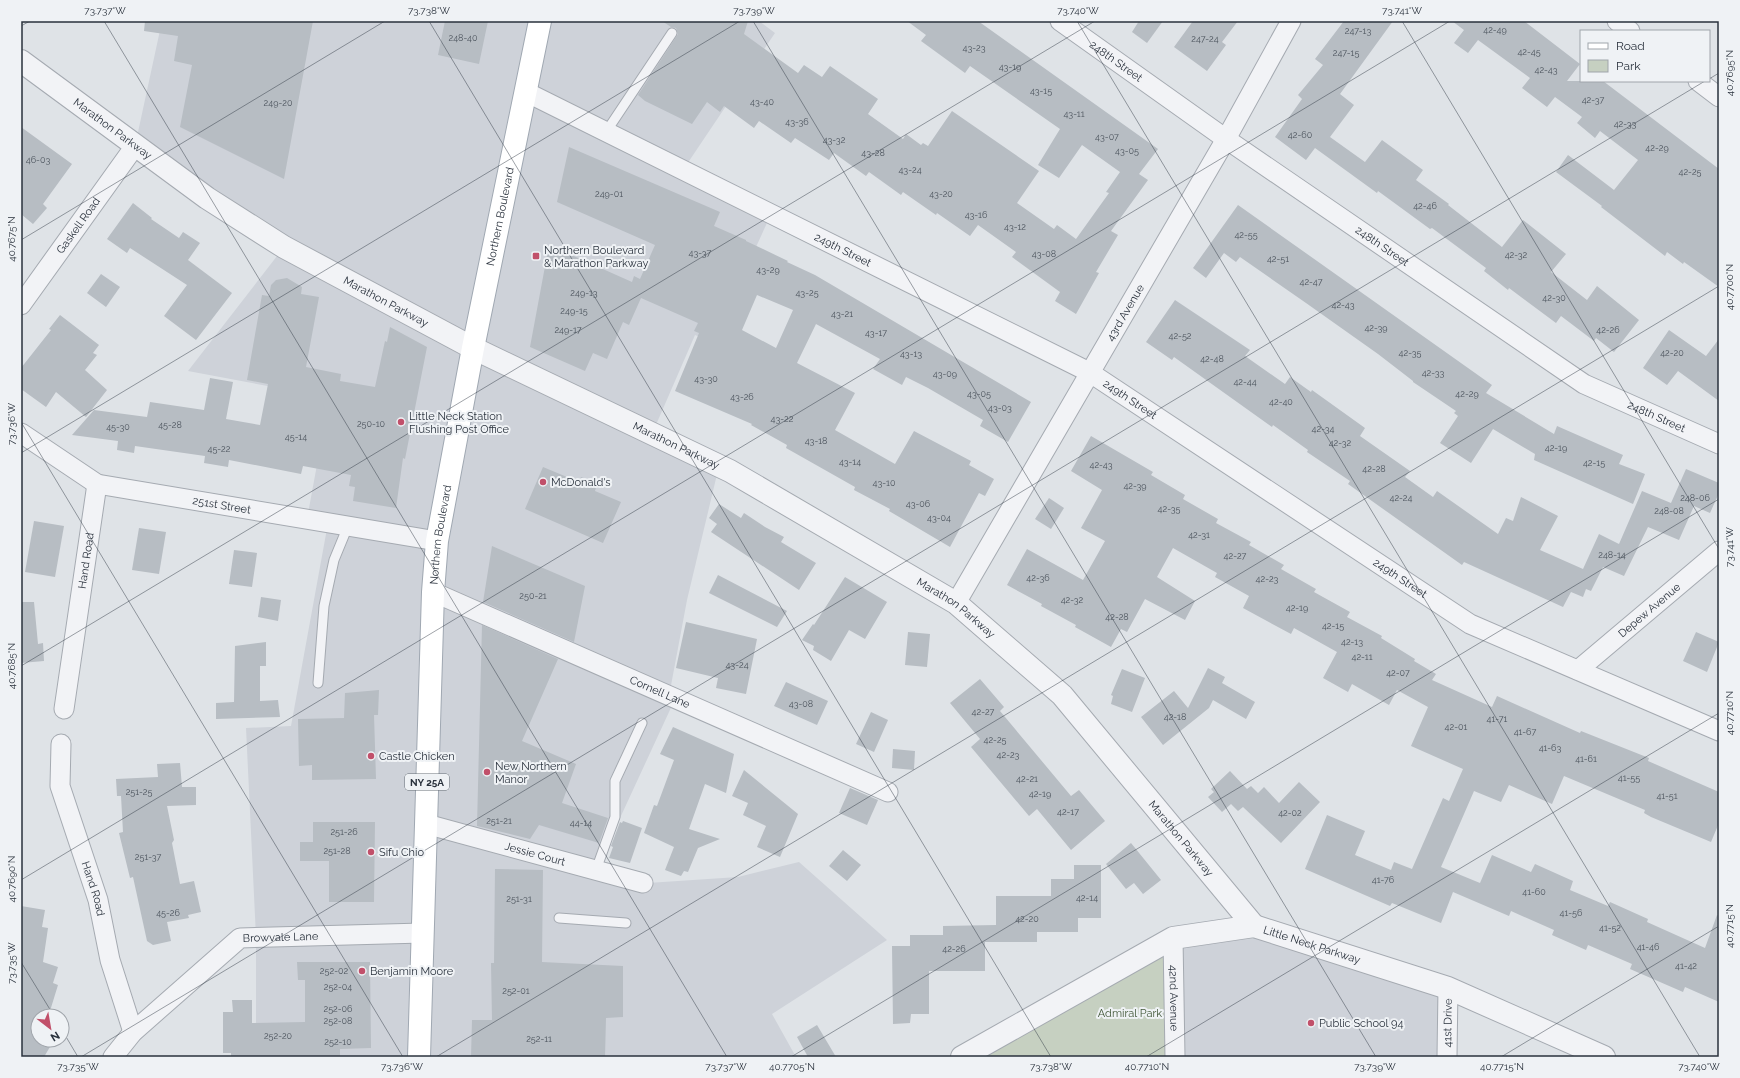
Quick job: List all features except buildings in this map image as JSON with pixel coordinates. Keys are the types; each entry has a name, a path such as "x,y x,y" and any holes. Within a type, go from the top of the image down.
{"main road":[{"name":"Northern Boulevard","path":"419,1057 433,592 437,541 473,348 540,21"}],"street":[{"name":"248th Street","path":"1060,21 1226,139 1584,384 1719,444"},
{"name":"43rd Avenue","path":"956,603 1089,372 1226,139 1291,21"},
{"path":"1617,21 1629,30"},
{"name":"Marathon Parkway","path":"21,61 207,198 284,247 473,348 730,471 956,603 1062,695 1254,926"},
{"path":"1699,82 1719,97"},
{"name":"249th Street","path":"526,92 1089,372 1470,624 1719,731"},
{"name":"Gaskell Road","path":"21,305 135,146"},
{"name":"251st Street","path":"21,432 98,484 437,541"},
{"name":"Hand Road","path":"64,709 98,484"},
{"name":"Depew Avenue","path":"1578,670 1719,551"},
{"name":"Cornell Lane","path":"433,592 888,792"},
{"name":"Hand Road","path":"62,744 60,786 98,900 110,960 133,1032"},
{"name":"Jessie Court","path":"426,824 643,883"},
{"name":"Little Neck Parkway","path":"962,1057 1173,938 1254,926 1448,988 1604,1057"},
{"name":"Browvale Lane","path":"113,1057 133,1032 240,938 423,933"},
{"name":"42nd Avenue","path":"1173,938 1175,1057"},
{"name":"41st Drive","path":"1447,1057 1448,988"}],"lane":[{"path":"606,132 672,33"},
{"path":"318,683 324,606 334,560 348,526"},
{"path":"596,870 615,817 615,781 642,723"},
{"path":"559,918 626,923"}],"shaded area":[{"path":"162,21 759,21 775,33 683,170 771,214 721,324 707,340 695,335 652,434 719,466 687,600 669,696 675,699 596,870 648,883 738,877 799,862 887,940 772,1014 796,1057 256,1057 256,937 246,728 291,726 328,523 307,519 328,405 316,395 188,371 284,247 135,146"},
{"name":"Public School 94","path":"1254,926 1448,988 1447,1057 1175,1057 1173,938"}],"green space":[{"name":"Admiral Park","path":"1173,938 1175,1057 962,1057"}],"place":[{"name":"Northern Boulevard & Marathon Parkway","path":"536,256"},
{"name":"Little Neck Station Flushing Post Office","path":"401,422"},
{"name":"McDonald's","path":"543,482"},
{"name":"Castle Chicken","path":"371,756"},
{"name":"New Northern Manor","path":"487,772"},
{"name":"Sifu Chio","path":"371,852"},
{"name":"Benjamin Moore","path":"362,971"},
{"name":"Public School 94","path":"1311,1023"}]}
